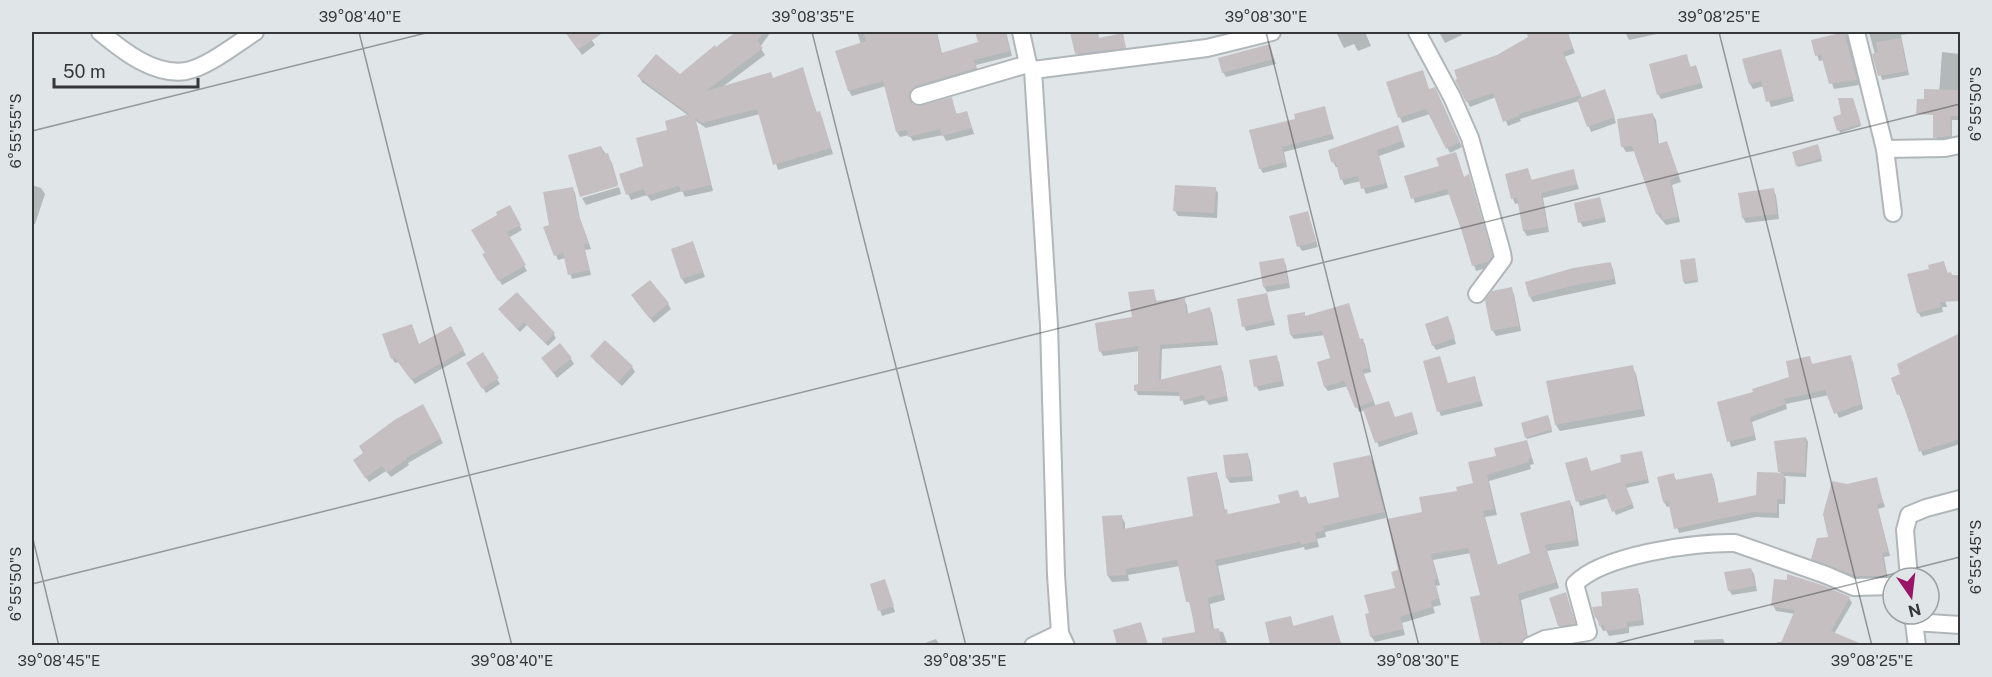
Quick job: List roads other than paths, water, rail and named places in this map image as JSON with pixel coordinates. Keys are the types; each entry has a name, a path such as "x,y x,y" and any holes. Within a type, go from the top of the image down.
{"street":[{"path":"100,32 139,60 169,72 188,70 206,63 255,32"},
{"path":"1021,32 1030,68 1049,325 1056,563 1063,639 1033,645"},
{"path":"919,96 1030,68 1207,48 1272,32"},
{"path":"1417,32 1452,97 1470,138 1502,253 1503,259 1476,294"},
{"path":"1856,32 1885,149 1893,213"},
{"path":"1885,149 1945,148 1960,145"},
{"path":"1908,566 1905,530 1909,515 1960,499"},
{"path":"1530,645 1545,639 1588,632 1575,584 1582,577 1606,564 1662,550 1735,543 1854,587 1881,586"},
{"path":"1941,622 1960,625"},
{"path":"1914,626 1917,645"}]}
